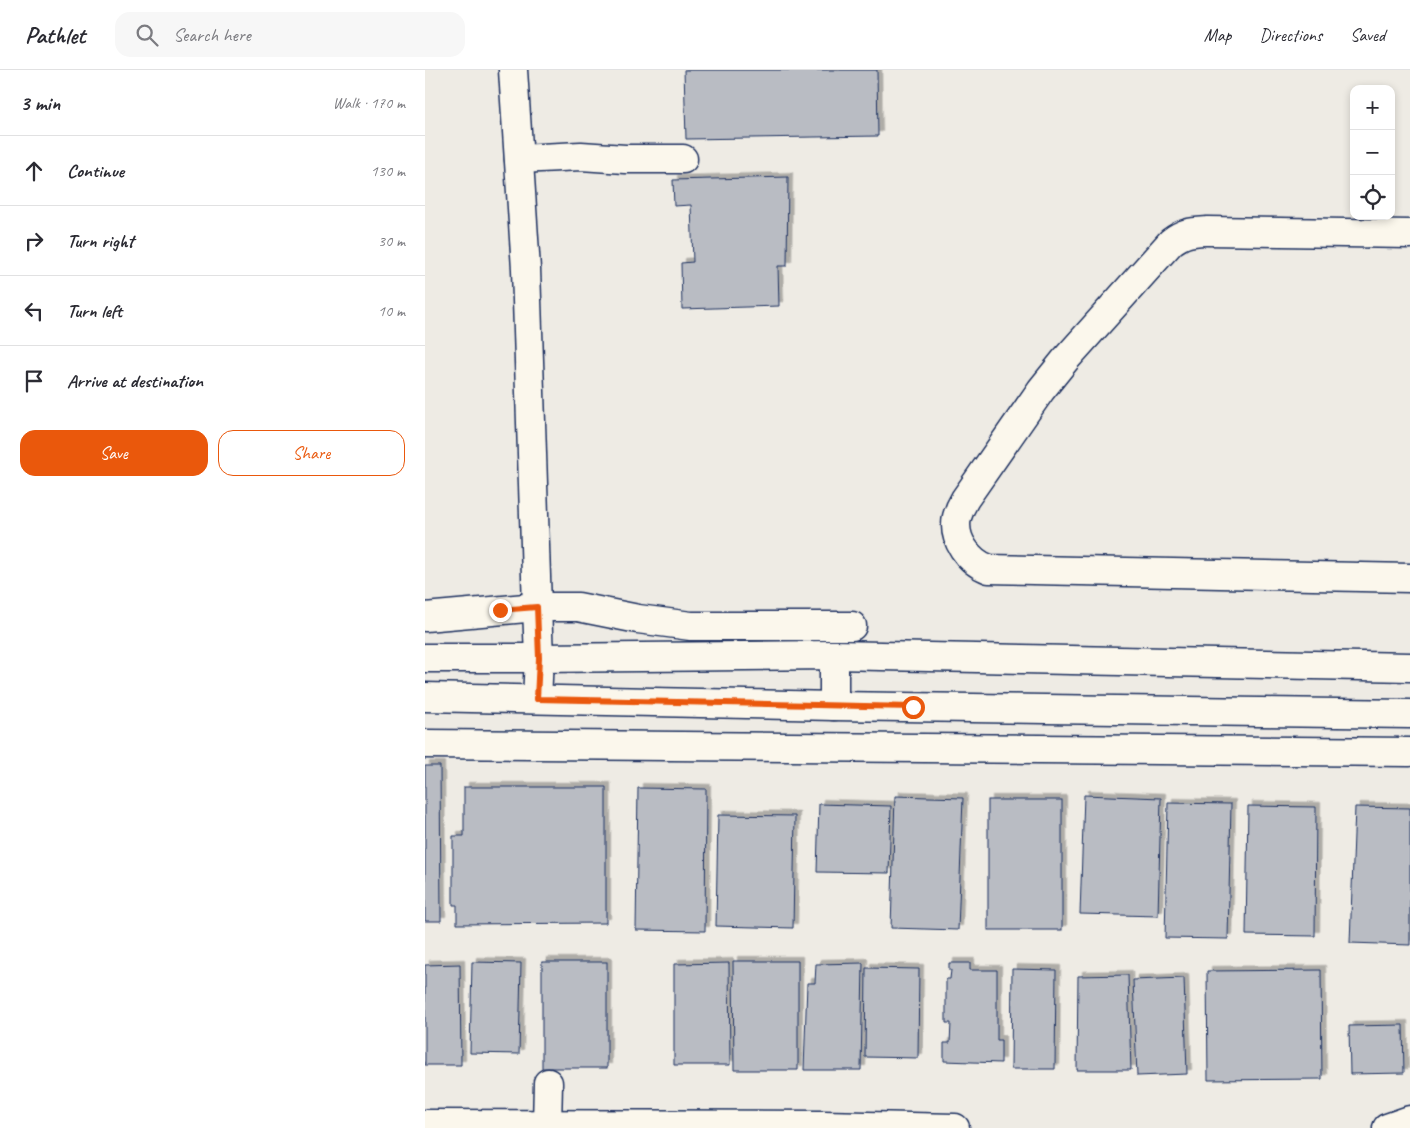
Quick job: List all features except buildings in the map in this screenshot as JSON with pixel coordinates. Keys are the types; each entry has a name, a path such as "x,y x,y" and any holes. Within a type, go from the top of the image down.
{"main road":[{"path":"513,70 526,269 539,658 537,699"},
{"path":"519,160 581,156 625,159 683,159"},
{"path":"1410,234 1207,231 1181,234 1171,242 1089,332 1041,390 965,498 957,517 956,526 963,548 979,566 989,569 1410,578"},
{"path":"425,617 537,607 578,607 637,619 691,626 852,626"},
{"path":"833,655 833,706"},
{"path":"425,658 833,655 1410,667"},
{"path":"425,698 1410,714"},
{"path":"425,744 1410,752"},
{"path":"547,1125 548,1083"},
{"path":"1387,1128 1410,1120"},
{"path":"425,1124 955,1128"}],"route":[{"path":"500,610 537,607 539,658 537,699 913,707"}]}
